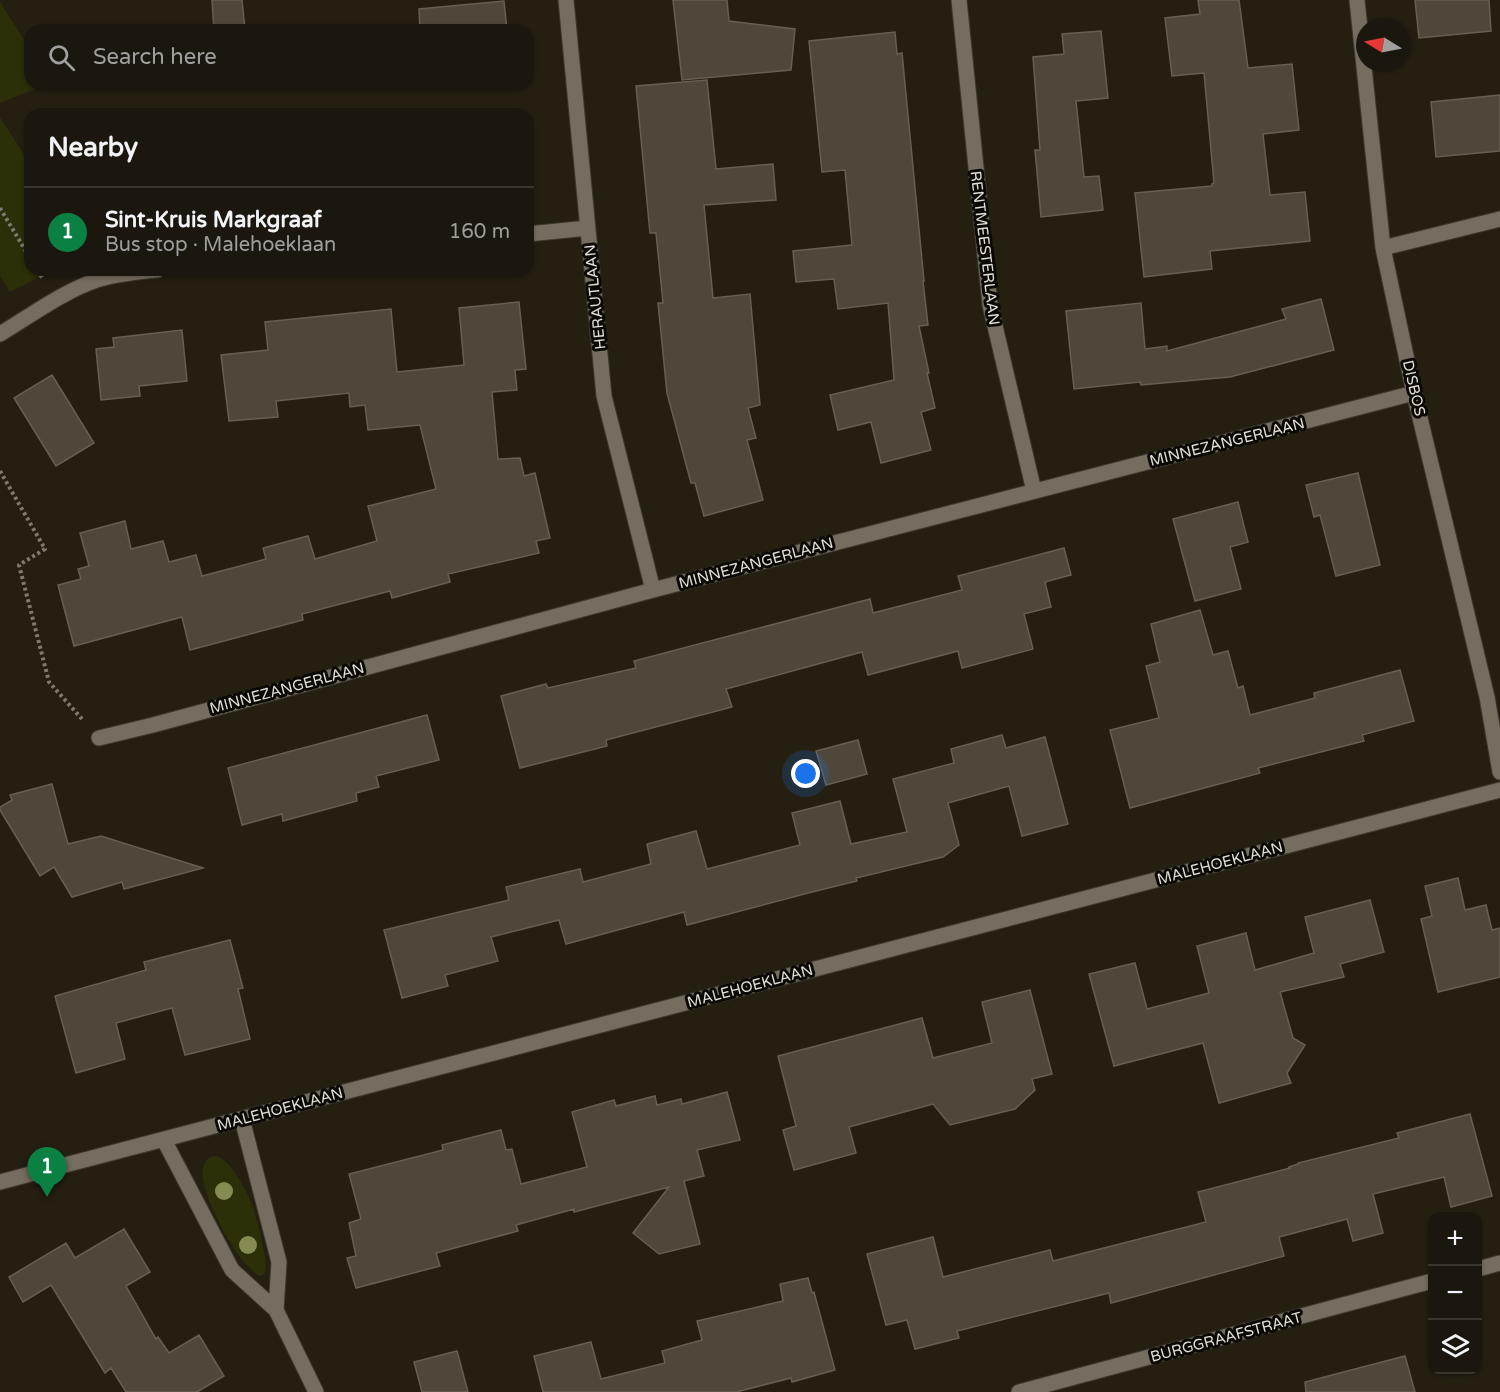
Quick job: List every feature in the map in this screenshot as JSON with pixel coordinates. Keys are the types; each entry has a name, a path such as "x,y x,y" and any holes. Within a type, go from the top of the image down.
{"street":[{"name":"HERAUTLAAN","path":"566,0 604,396 653,590"},
{"name":"RENTMEESTERLAAN","path":"959,0 990,305 1034,491"},
{"name":"DISBOS","path":"1358,0 1383,248 1414,393 1494,696 1500,772"},
{"path":"1383,248 1500,219"},
{"path":"534,233 588,228"},
{"path":"0,334 55,300 97,280 114,276"},
{"name":"MINNEZANGERLAAN","path":"99,738 653,590 1414,393"},
{"name":"MALEHOEKLAAN","path":"0,1182 1500,790"},
{"path":"242,1119 279,1262 276,1310"},
{"path":"164,1140 232,1270 276,1310 316,1392"},
{"path":"1482,1268 1500,1263"},
{"name":"BURGGRAAFSTRAAT","path":"1019,1392 1428,1282"}],"path":[{"path":"0,208 24,248"},
{"path":"0,471 45,549 19,566 49,682 99,738"}],"green space":[{"path":"0,2 24,40 24,90 32,90 0,103"},
{"path":"0,117 24,155 24,276 41,276 10,292 0,276"},
{"path":"214,1156 227,1163 244,1186 252,1205 265,1260 266,1268 263,1275 256,1274 239,1256 212,1208 203,1180 203,1169 207,1160"}],"building":[{"path":"212,0 242,0 244,24 214,24"},
{"path":"673,0 727,0 729,21 795,29 791,70 682,80"},
{"path":"1198,0 1239,0 1248,68 1292,64 1299,130 1263,134 1270,195 1305,192 1310,241 1210,251 1212,269 1144,277 1135,193 1212,186 1214,183 1204,73 1172,76 1165,18 1200,14"},
{"path":"1415,0 1489,0 1491,31 1419,38"},
{"path":"504,1 506,24 420,24 419,9"},
{"path":"1101,31 1108,98 1076,101 1084,177 1099,176 1103,210 1041,217 1035,150 1040,150 1033,57 1064,54 1062,34"},
{"path":"895,32 897,54 902,53 928,325 919,326 935,408 921,412 931,450 881,463 871,422 838,430 830,395 894,380 888,303 838,309 834,279 796,282 793,251 852,245 845,170 822,172 809,41"},
{"path":"707,80 716,169 773,164 776,200 704,205 713,298 750,294 760,405 748,408 756,438 747,440 763,500 704,516 695,483 691,483 667,393 658,303 663,303 656,233 650,233 636,86"},
{"path":"1500,95 1500,151 1436,157 1431,102"},
{"path":"1321,299 1334,350 1230,377 1141,385 1140,382 1074,389 1066,311 1141,303 1145,349 1167,346 1167,351 1286,319 1282,309"},
{"path":"519,302 526,369 515,370 517,390 492,392 498,459 520,458 524,476 535,473 550,538 536,541 539,553 448,574 450,582 392,598 390,591 302,614 303,620 190,650 182,617 74,646 58,585 81,579 78,569 89,566 80,533 125,521 131,549 163,541 169,562 196,555 202,576 266,559 263,548 308,536 315,559 377,541 368,506 436,489 420,425 368,430 365,405 350,407 349,393 276,401 278,417 229,421 221,355 268,350 265,322 391,309 397,372 464,365 459,308"},
{"path":"182,330 187,381 139,386 140,396 101,400 96,349 114,347 113,338"},
{"path":"52,375 94,443 56,466 14,398"},
{"path":"1358,473 1380,565 1336,576 1320,515 1314,517 1306,485"},
{"path":"1238,502 1248,542 1230,547 1241,589 1195,601 1173,519"},
{"path":"1064,548 1071,575 1045,582 1051,607 1024,614 1033,649 962,668 958,651 868,675 862,652 726,689 732,707 606,740 607,746 520,768 501,696 546,684 548,688 636,668 634,661 870,599 873,613 962,590 958,576"},
{"path":"1200,610 1213,655 1228,651 1238,688 1243,686 1250,715 1315,698 1314,693 1400,670 1414,721 1362,735 1364,741 1258,768 1260,773 1130,808 1110,730 1159,718 1146,666 1160,662 1151,624"},
{"path":"427,715 439,760 376,776 379,787 356,793 357,801 283,821 282,814 242,825 228,768"},
{"path":"1002,735 1006,748 1045,737 1068,824 1022,836 1009,786 948,803 959,845 943,857 856,878 857,881 687,925 684,912 566,944 559,920 491,937 498,961 445,975 448,986 402,998 384,930 509,900 506,887 580,869 583,882 651,864 647,844 696,831 707,869 800,845 792,813 840,801 851,844 907,832 893,779 954,763 951,749"},
{"path":"858,740 867,774 826,785 816,751"},
{"path":"52,784 68,844 101,836 203,868 124,889 122,882 72,897 54,867 40,876 0,810 0,807 12,800 10,795"},
{"path":"1458,878 1465,910 1486,905 1492,930 1500,928 1500,977 1438,992 1421,919 1432,916 1425,886"},
{"path":"1370,900 1384,952 1340,964 1344,977 1280,992 1293,1038 1305,1045 1287,1073 1291,1083 1219,1103 1203,1043 1114,1066 1089,974 1135,963 1147,1009 1209,993 1197,946 1246,933 1255,970 1314,953 1305,917"},
{"path":"230,940 243,988 238,989 250,1039 185,1055 172,1008 116,1023 125,1059 76,1073 55,996 146,970 144,962"},
{"path":"1030,990 1052,1074 1032,1079 1035,1090 1015,1109 950,1125 933,1104 849,1127 856,1153 794,1170 783,1130 796,1126 778,1056 922,1018 933,1058 992,1043 982,1002"},
{"path":"727,1092 740,1140 697,1150 704,1176 684,1181 700,1244 659,1254 633,1233 669,1187 516,1225 518,1231 436,1253 440,1266 356,1288 347,1258 356,1256 349,1223 361,1219 349,1174 443,1150 442,1145 501,1130 506,1150 512,1149 521,1184 587,1167 572,1112 614,1100 616,1106 655,1096 657,1105 681,1099 682,1104"},
{"path":"1470,1114 1492,1196 1451,1207 1444,1177 1373,1194 1383,1233 1353,1241 1347,1219 1279,1237 1284,1256 1111,1303 1109,1293 957,1331 959,1338 915,1349 907,1320 886,1325 867,1254 933,1237 943,1277 1050,1250 1053,1261 1206,1222 1198,1192 1290,1168 1298,1163 1399,1138 1397,1133"},
{"path":"124,1229 150,1272 126,1286 156,1339 158,1337 169,1353 199,1335 224,1376 197,1392 126,1392 111,1368 105,1373 51,1285 23,1302 9,1277 66,1243 75,1258"},
{"path":"808,1278 812,1293 814,1292 835,1370 792,1382 791,1378 736,1392 543,1392 534,1356 591,1342 601,1379 665,1363 662,1351 702,1340 697,1321 783,1301 780,1284"},
{"path":"457,1351 468,1392 422,1392 414,1362"},
{"path":"1405,1356 1415,1392 1306,1392 1305,1382"}],"place":[{"name":"Sint-Kruis Markgraaf","path":"47,1197"}]}
